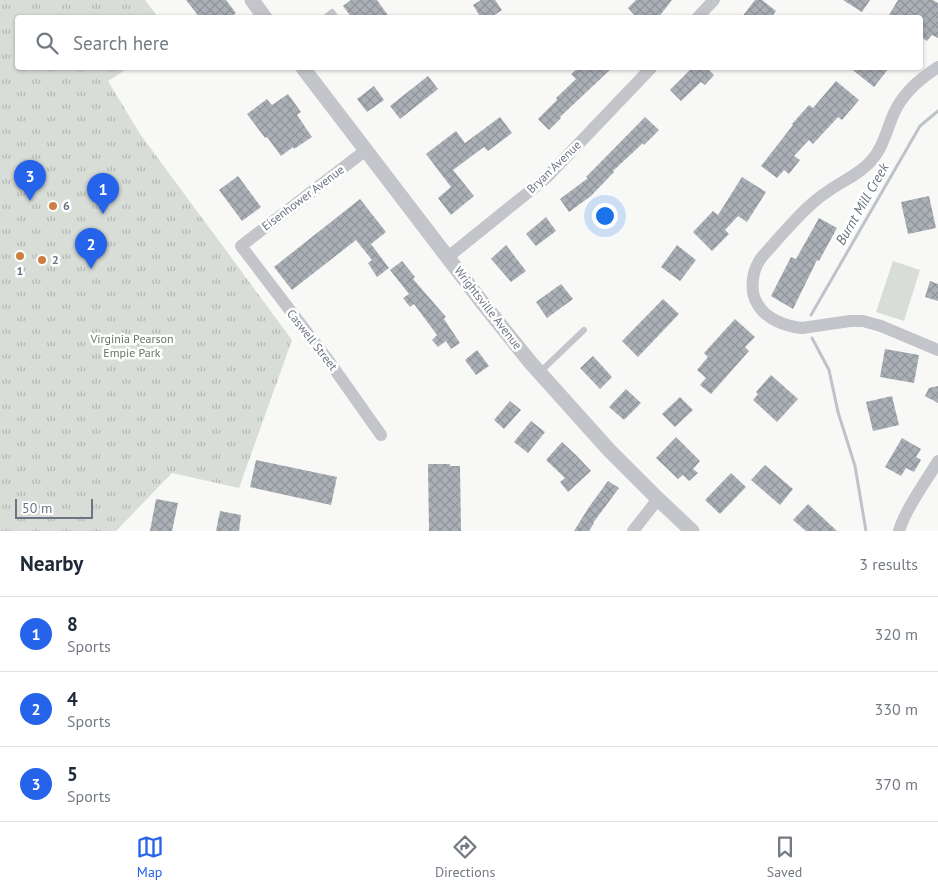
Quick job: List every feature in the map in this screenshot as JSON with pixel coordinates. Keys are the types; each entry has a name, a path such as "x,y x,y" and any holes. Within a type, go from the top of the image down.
{"street":[{"path":"252,0 263,15"},
{"path":"700,15 714,0"},
{"path":"938,67 904,95 894,113 880,148 870,163 856,175 814,202 763,256 758,263 753,288 754,297 758,305 765,314 775,321 802,328 863,321 881,326 938,350"},
{"name":"Wrightsville Avenue","path":"309,70 366,150 481,301 539,373 610,450 692,531"},
{"name":"Bryan Avenue","path":"448,257 546,178 649,70"},
{"name":"Eisenhower Avenue","path":"241,246 366,150"},
{"name":"Caswell Street","path":"241,246 328,360 381,435"},
{"path":"899,531 909,509 938,461"},
{"path":"633,531 658,499"}],"lane":[{"path":"539,373 584,330"}],"green space":[{"name":"Virginia Pearson Empie Park","path":"0,0 145,0 156,15 15,15 15,70 125,70 108,81 140,134 292,340 239,488 172,473 116,531 0,531"},
{"path":"893,261 920,270 904,321 876,312"}],"building":[{"path":"186,0 226,0 236,13 234,15 198,15"},
{"path":"351,0 377,0 388,15 350,15 343,6"},
{"path":"481,0 495,0 502,10 494,15 479,15 473,5"},
{"path":"636,0 672,0 660,15 634,15 628,8"},
{"path":"755,0 762,0 776,11 773,15 743,15"},
{"path":"843,0 870,0 862,12"},
{"path":"898,0 933,0 938,3 938,38 932,35 927,41 923,39 923,15 889,15"},
{"path":"576,70 610,70 560,117 549,130 538,119 576,79 571,74"},
{"path":"690,70 709,70 714,75 705,85 701,82 681,101 670,90"},
{"path":"853,70 887,70 874,87"},
{"path":"428,76 438,89 400,119 390,106"},
{"path":"836,81 859,100 842,120 838,117 813,144 809,140 794,156 800,160 789,174 784,170 777,178 761,166 792,124 809,105 813,108"},
{"path":"374,86 384,100 367,112 357,99"},
{"path":"288,94 301,112 297,115 312,137 281,156 247,114 267,99 272,105"},
{"path":"500,117 512,133 488,151 484,147 453,170 474,196 451,215 438,198 451,187 426,154 456,131 465,143"},
{"path":"645,117 659,130 613,171 591,196 569,212 560,199 588,178 586,177"},
{"path":"238,176 261,207 242,221 219,190"},
{"path":"742,177 766,192 747,222 738,216 725,230 729,234 712,251 693,232 713,211 718,215"},
{"path":"929,196 936,228 908,234 901,202"},
{"path":"360,199 386,232 371,244 389,268 377,277 368,263 372,260 356,240 292,290 274,267"},
{"path":"546,217 556,231 536,246 526,234"},
{"path":"819,218 837,228 819,261 817,260 793,309 771,296 791,257 796,259"},
{"path":"506,245 526,271 511,282 491,259"},
{"path":"677,245 696,260 680,281 661,267"},
{"path":"402,261 415,277 413,279 446,317 444,319 460,343 451,349 446,341 438,347 432,340 437,335 414,304 410,307 403,298 409,294 390,270"},
{"path":"930,281 938,284 938,301 925,297"},
{"path":"561,284 573,299 547,318 536,302"},
{"path":"663,299 679,314 638,357 622,341"},
{"path":"735,319 755,337 745,347 749,351 711,394 700,385 706,378 697,370 708,357 704,353"},
{"path":"885,349 919,355 914,383 880,377"},
{"path":"477,350 489,366 476,375 465,360"},
{"path":"593,356 612,377 600,389 580,368"},
{"path":"771,375 798,399 777,422 753,400 758,394 756,392"},
{"path":"938,386 938,403 925,396 929,388"},
{"path":"626,389 641,403 624,420 609,407"},
{"path":"892,396 899,425 873,431 866,402"},
{"path":"680,397 693,410 675,427 662,414"},
{"path":"510,401 521,410 504,429 494,420"},
{"path":"531,421 545,432 528,453 514,442"},
{"path":"676,437 700,461 693,469 698,473 689,481 683,475 678,479 656,458"},
{"path":"902,438 921,449 916,457 921,460 914,472 906,468 901,476 885,467"},
{"path":"562,442 591,471 568,492 560,482 565,478 546,460"},
{"path":"256,460 337,477 331,505 250,487"},
{"path":"428,464 460,466 461,531 429,531"},
{"path":"765,465 793,489 780,505 751,480"},
{"path":"731,473 746,487 720,514 705,500"},
{"path":"608,481 619,488 589,531 574,531 589,507"},
{"path":"156,499 178,503 172,531 150,531"},
{"path":"808,504 837,531 806,531 793,520"},
{"path":"220,511 241,515 239,531 216,531"}],"waterway":[{"name":"Burnt Mill Creek","path":"811,315 920,126 938,111"},
{"name":"Burnt Mill Creek","path":"812,338 829,370 838,412 855,466 866,531"}],"place":[{"name":"5","path":"30,201"},
{"name":"6","path":"53,206"},
{"name":"8","path":"103,214"},
{"name":"1","path":"20,256"},
{"name":"2","path":"42,260"},
{"name":"4","path":"91,269"}]}
